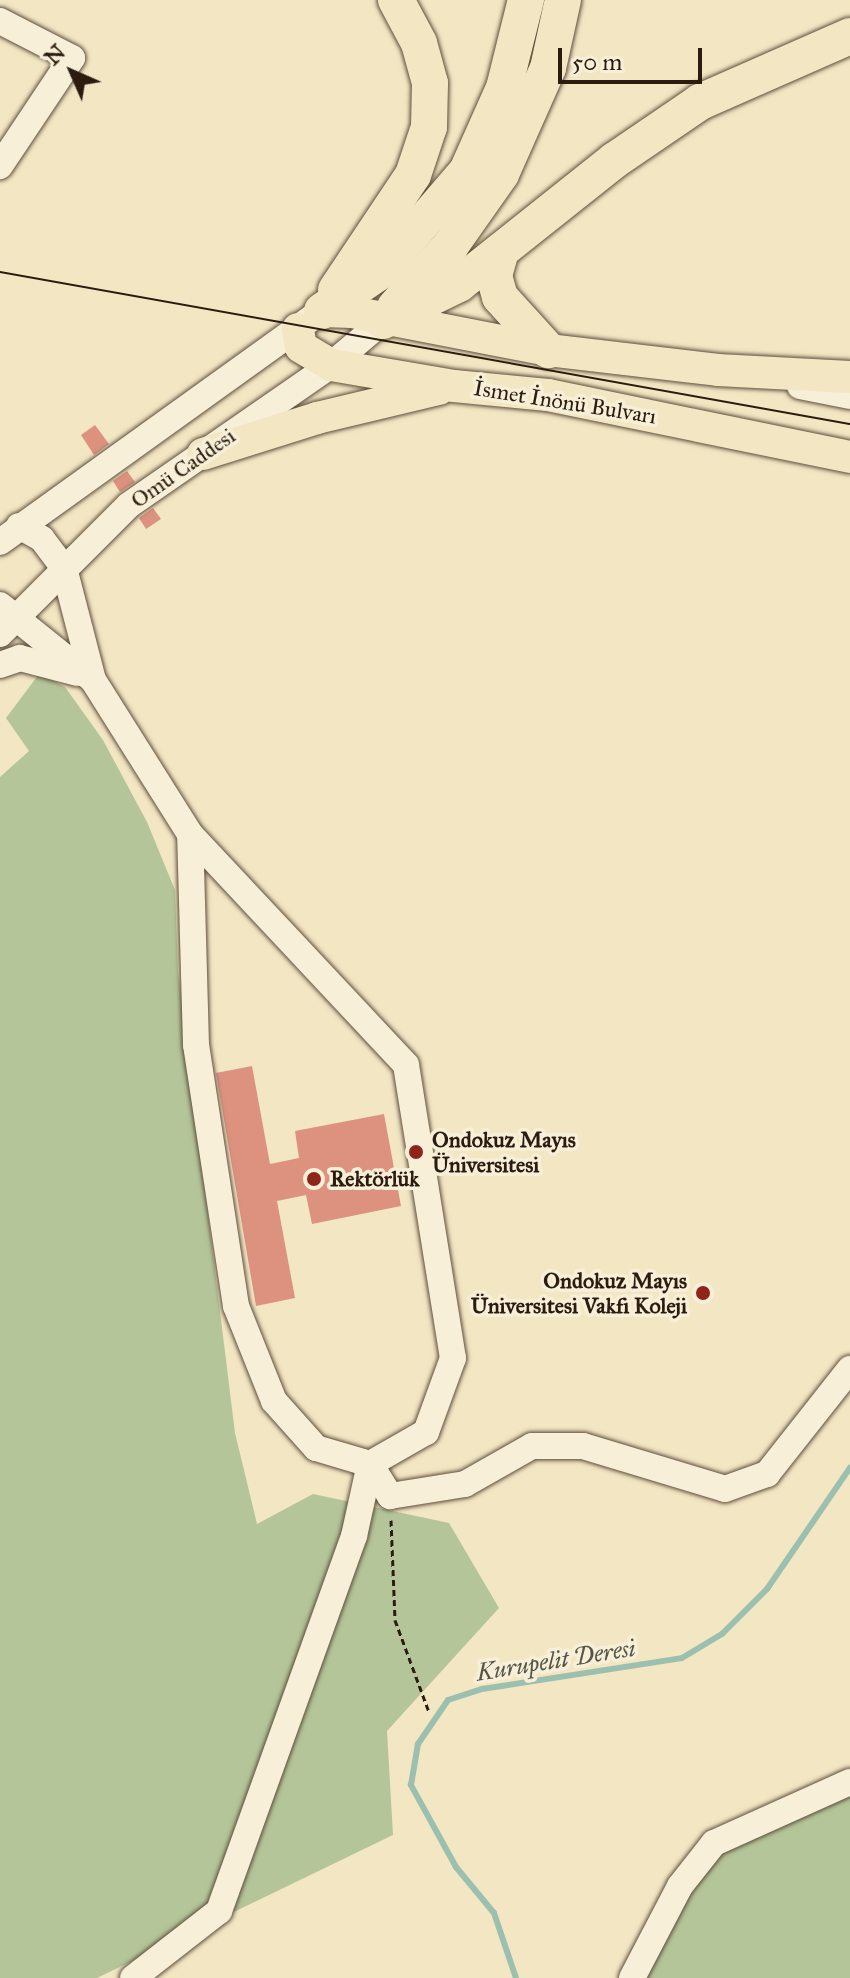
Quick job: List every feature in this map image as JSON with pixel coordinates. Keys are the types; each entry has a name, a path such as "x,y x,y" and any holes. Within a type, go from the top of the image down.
{"highway":[{"path":"310,320 413,175 429,127 430,83 419,43 396,0"},
{"path":"310,320 381,271 467,171 504,88 526,0"},
{"path":"383,321 451,245 501,174 548,68 563,0"},
{"path":"383,321 459,284 615,160 700,102 850,36"},
{"path":"501,251 494,276 500,297 548,350"}],"main road":[{"path":"310,320 383,321 548,350 718,370 850,377"},
{"name":"İsmet İnönü Bulvarı","path":"310,320 301,347 331,365 454,386 548,395 850,454"},
{"path":"203,454 317,418 454,386"}],"street":[{"path":"0,21 72,58 0,166"},
{"path":"10,534 310,320"},
{"name":"Omü Caddesi","path":"5,618 64,568 129,505 331,365 383,321"},
{"path":"718,370 850,396"},
{"path":"10,534 42,539 64,568 93,680 190,834 406,1065 453,1358 426,1432 370,1464 354,1536 219,1911 133,1978"},
{"path":"5,618 93,680"},
{"path":"0,665 20,658 54,663 93,680"},
{"path":"190,834 196,1045 236,1306 274,1401 316,1448 370,1464 390,1496 465,1484 532,1446 583,1446 725,1489 767,1474 850,1369"},
{"path":"632,1978 680,1886 714,1843 850,1782"}],"path":[{"path":"390,1496 395,1620 429,1712"}],"green space":[{"path":"39,674 65,687 103,740 147,822 175,890 178,971 235,1433 257,1524 313,1494 449,1523 499,1608 387,1731 393,1835 97,1978 0,1978 0,777 29,751 6,718"},
{"path":"850,1782 850,1978 632,1978 714,1843"}],"building":[{"path":"95,425 109,444 94,455 81,435"},
{"path":"127,471 135,482 120,492 113,481"},
{"path":"153,508 161,519 146,529 139,518"},
{"name":"Rektörlük","path":"252,1066 270,1164 299,1158 295,1131 384,1114 401,1206 312,1224 306,1195 277,1201 295,1298 256,1306 216,1073"}],"waterway":[{"name":"Kurupelit Deresi","path":"516,1978 494,1913 456,1867 411,1785 418,1744 448,1700 482,1689 682,1658 722,1634 767,1589 850,1468"}],"tram line":[{"path":"0,272 850,424"}],"place":[{"name":"Ondokuz Mayıs Üniversitesi","path":"416,1152"},
{"name":"Rektörlük","path":"314,1179"},
{"name":"Ondokuz Mayıs Üniversitesi Vakfı Koleji","path":"703,1293"}]}
